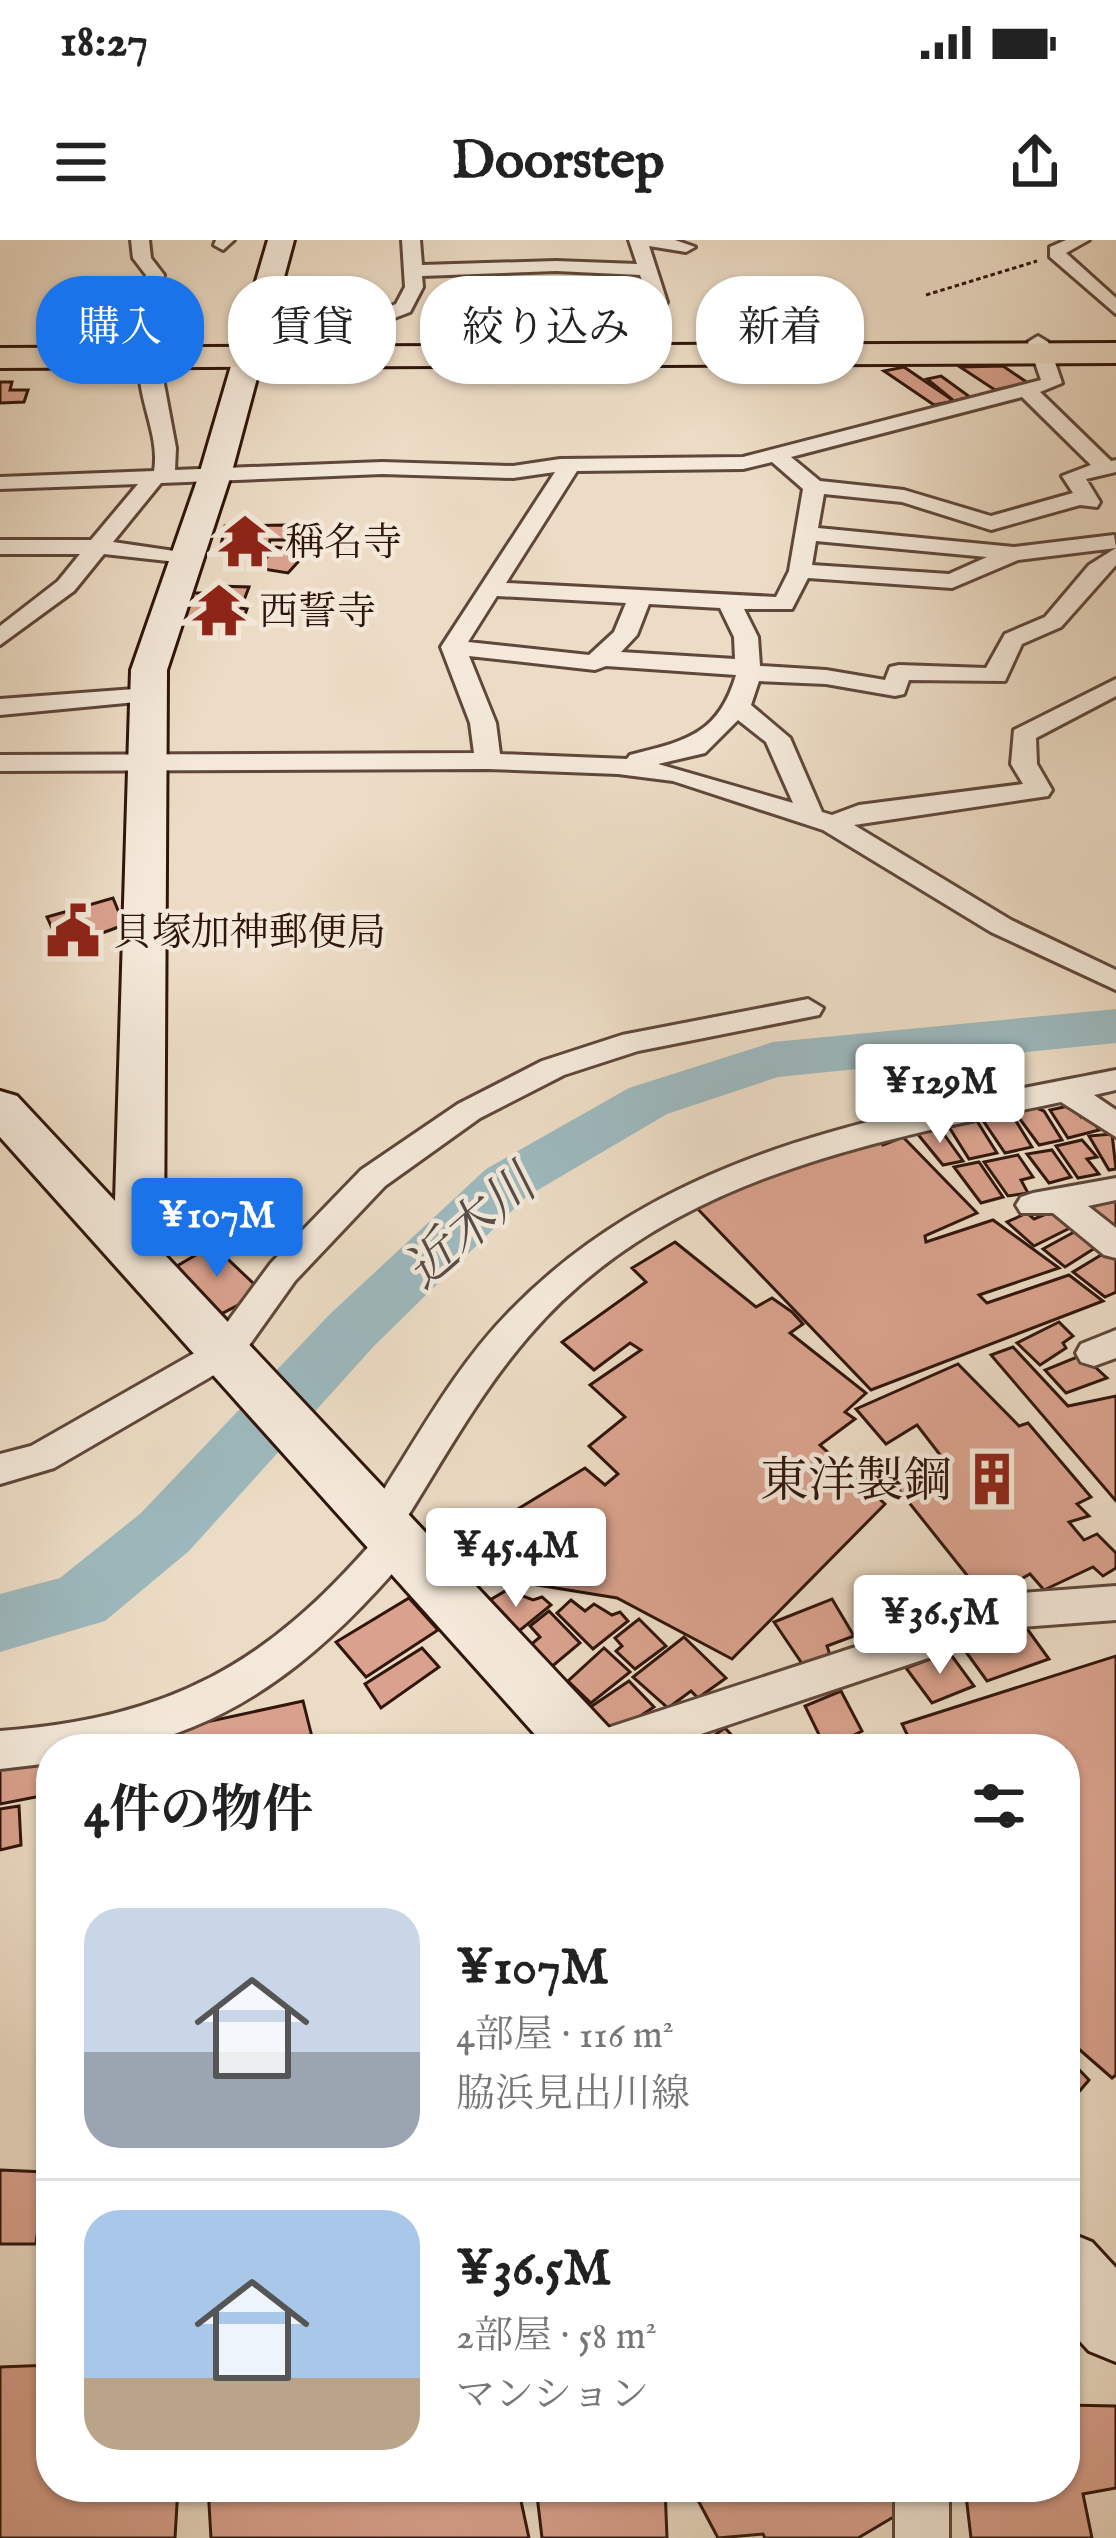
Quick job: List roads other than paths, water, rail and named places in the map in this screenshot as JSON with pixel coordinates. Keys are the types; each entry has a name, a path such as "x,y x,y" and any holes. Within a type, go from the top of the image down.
{"main road":[{"path":"396,350 1040,348 1116,340"},
{"path":"0,343 36,345"},
{"path":"396,344 1040,348 1116,353"},
{"path":"0,358 36,356"}],"street":[{"path":"140,240 142,258 155,276"},
{"path":"271,276 280,240"},
{"path":"396,311 403,308 414,286 411,240"},
{"path":"649,276 640,240 686,247"},
{"path":"1080,240 1056,251 1116,308"},
{"path":"412,267 447,248"},
{"path":"412,267 647,270"},
{"path":"1116,326 1110,328 1116,340"},
{"path":"0,483 382,468 513,472 569,465 743,463 1052,383 1040,348"},
{"path":"0,638 66,586 159,478 170,456 148,384"},
{"path":"139,1261 149,670 241,384"},
{"path":"1027,390 1111,467"},
{"path":"776,454 814,487 904,496 974,521 991,523 1086,496"},
{"path":"453,647 569,465"},
{"path":"1111,467 1073,476 1115,547"},
{"path":"490,589 784,604 800,571 814,487"},
{"path":"806,532 1013,554 1115,547"},
{"path":"0,547 100,547 187,559"},
{"path":"600,658 826,677 896,689 899,672 996,676 1004,651 1019,634 1048,626 1082,595 1087,577 1115,547"},
{"path":"800,571 952,581 1013,554"},
{"path":"453,647 596,663 625,635 639,600"},
{"path":"618,766 696,748 737,707 748,670 746,637 730,604"},
{"path":"0,605 36,608"},
{"path":"453,647 483,723 488,760"},
{"path":"821,819 1039,790 1024,764 1024,735 1116,686"},
{"path":"0,707 148,695"},
{"path":"737,707 777,738 821,819"},
{"path":"0,763 488,760 618,766 677,774 821,819 1001,926 1111,977"},
{"path":"0,1469 41,1458 225,1352 283,1272 374,1178 470,1111 553,1068 633,1042 808,1008"},
{"path":"106,1734 168,1716 232,1688 317,1629 518,1324 580,1264 634,1222 748,1168 844,1136 1116,1081"},
{"path":"1067,1091 1116,1126"},
{"path":"0,1107 574,1734"},
{"path":"1116,1189 1046,1203 1116,1246"},
{"path":"646,1734 1021,1610 1116,1603"},
{"path":"0,1750 36,1748"},
{"path":"1080,2285 1116,2324"},
{"path":"922,2502 922,2538"}],"waterway":[{"name":"近木川","path":"0,1623 81,1601 165,1532 352,1330 506,1183 648,1101 773,1060 1116,1026"}],"place":[{"name":"稱名寺","path":"245,541"},
{"name":"西誓寺","path":"219,610"},
{"name":"貝塚加神郵便局","path":"73,931"},
{"name":"東洋製鋼","path":"992,1479"}]}
